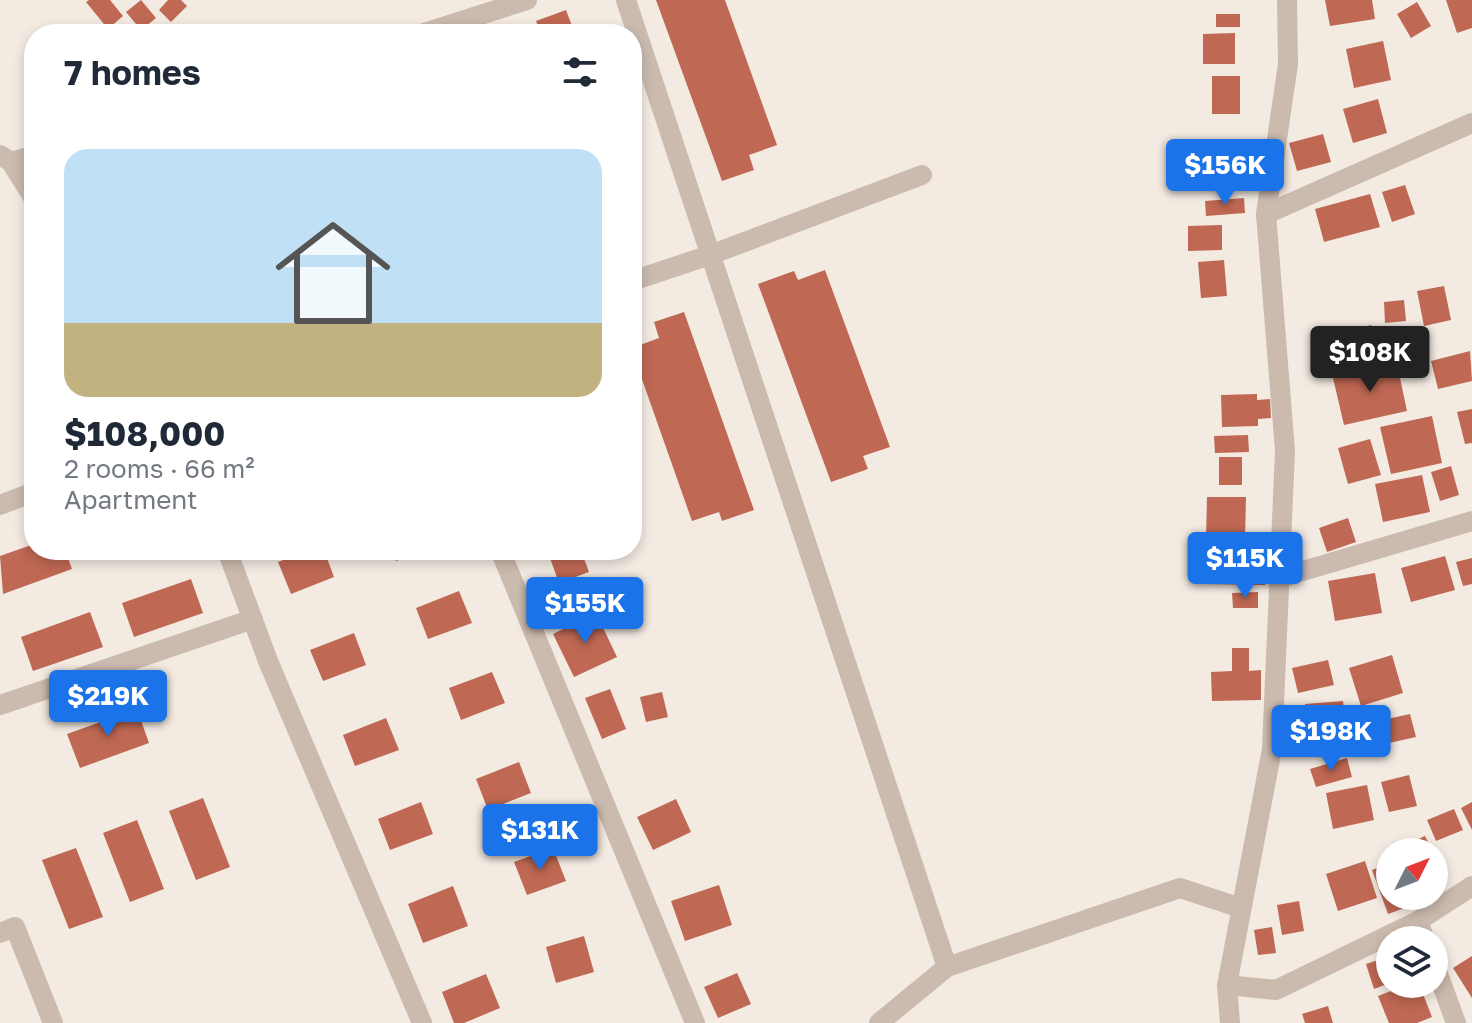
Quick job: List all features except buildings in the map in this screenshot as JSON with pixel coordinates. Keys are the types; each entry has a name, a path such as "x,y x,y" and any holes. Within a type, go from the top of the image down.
{"street":[{"path":"452,24 527,0"},
{"path":"626,0 634,24"},
{"path":"1230,1023 1227,985 1272,749 1285,451 1266,214 1288,64 1287,0"},
{"path":"642,49 947,967"},
{"path":"1266,214 1472,123"},
{"path":"5,158 24,185"},
{"path":"642,278 922,175"},
{"path":"0,505 24,496"},
{"path":"1279,578 1472,521"},
{"path":"231,560 422,1023"},
{"path":"504,560 695,1023"},
{"path":"0,705 253,619"},
{"path":"1427,926 1472,886"},
{"path":"879,1023 947,967 1180,888 1241,908"},
{"path":"0,933 15,927 53,1023"},
{"path":"1227,985 1276,990 1376,949"},
{"path":"1447,998 1456,1023"}]}
